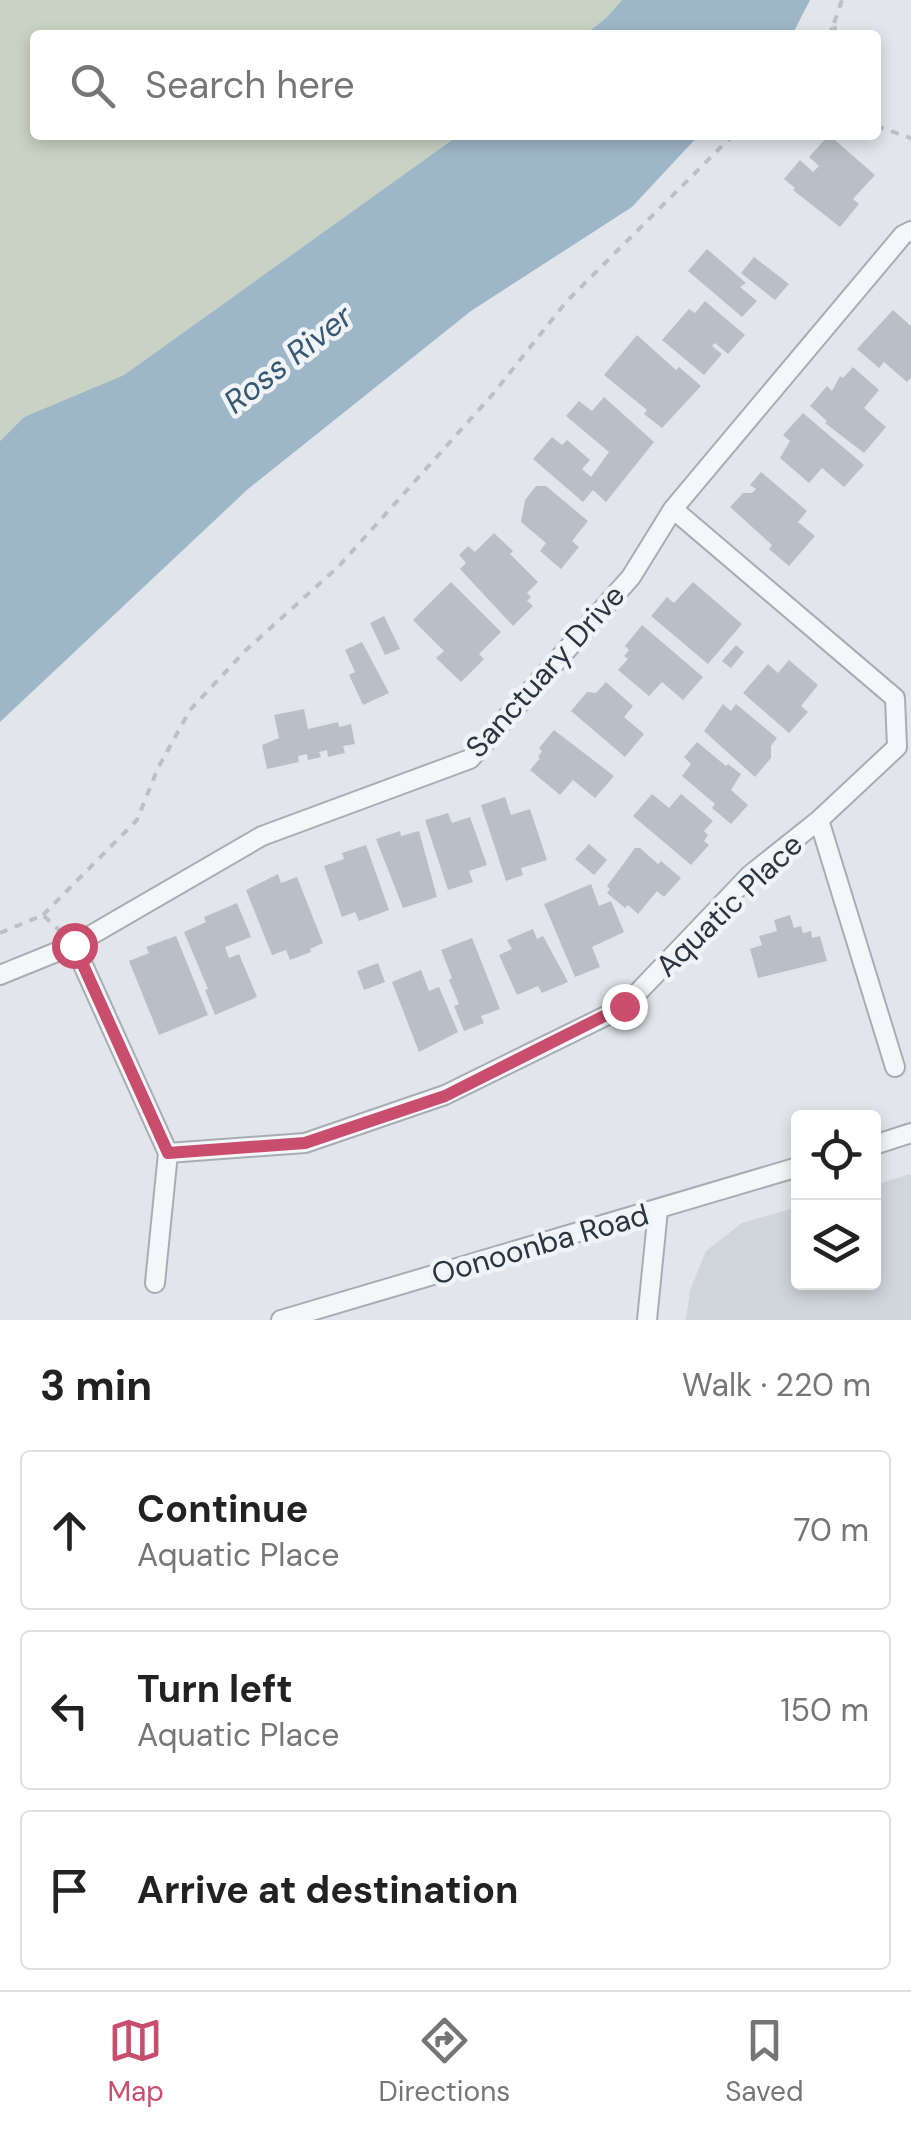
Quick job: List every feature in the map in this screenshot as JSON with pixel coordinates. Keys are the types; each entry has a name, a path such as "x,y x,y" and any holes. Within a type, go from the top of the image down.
{"street":[{"name":"Sanctuary Drive","path":"0,975 74,945 262,836 470,760 631,577 673,510 911,231"},
{"name":"Aquatic Place","path":"168,1153 305,1143 445,1096 624,1006 750,875 820,820 897,747 896,698 673,510"},
{"path":"820,820 896,1067"},
{"path":"74,945 168,1153 155,1282"},
{"path":"881,1143 911,1133"},
{"name":"Oonoonba Road","path":"280,1320 791,1170"},
{"path":"647,1320 658,1210"}],"path":[{"path":"833,30 842,0"},
{"path":"881,128 911,138"},
{"path":"0,933 43,915 137,820 158,768 190,710 245,651 340,566 493,394 566,302 728,140"},
{"path":"43,915 74,945"}],"shaded area":[{"path":"911,1174 911,1320 686,1320 690,1290 706,1251 742,1223 791,1209 791,1290 881,1290 881,1183"}],"green space":[{"path":"0,0 622,0 591,30 30,30 30,140 452,140 124,375 24,417 0,441"}],"water":[{"path":"622,0 810,0 795,30 591,30"},
{"name":"Ross River","path":"452,140 694,140 632,207 471,311 248,489 0,722 0,441 24,417 124,375"}],"building":[{"path":"824,140 835,140 875,175 853,199 859,204 840,227 784,179 800,160 813,172 819,166 809,157"},
{"path":"707,249 746,283 740,287 757,301 742,317 688,271"},
{"path":"754,257 789,284 775,300 741,273"},
{"path":"705,301 745,335 728,354 715,343 712,346 722,354 704,375 662,340 689,309 695,313"},
{"path":"893,310 911,326 911,378 907,382 884,362 879,368 857,349"},
{"path":"637,335 676,370 679,367 701,386 662,428 644,414 647,410 604,375"},
{"path":"853,367 879,390 864,408 886,427 864,453 810,406 827,386 832,391 840,376 843,378"},
{"path":"604,397 654,442 606,502 593,490 583,502 533,459 552,437 562,445 567,440 590,460 582,469 591,477 609,452 566,416 579,401 592,411"},
{"path":"803,413 864,465 844,487 822,468 809,483 780,458 790,441 783,435"},
{"path":"761,472 807,511 798,522 815,536 789,566 730,507 743,493 756,489 750,485"},
{"path":"536,486 546,486 588,521 572,541 579,547 561,569 540,551 546,543 521,522 525,500"},
{"path":"494,533 538,582 527,593 531,597 527,601 533,606 513,626 460,569 466,563 459,555 468,546 475,552"},
{"path":"451,582 501,632 479,654 484,659 461,682 436,658 444,651 413,620"},
{"path":"693,582 742,624 708,664 651,616 667,597 674,603"},
{"path":"384,616 400,649 385,655 370,623"},
{"path":"642,625 703,677 683,700 662,682 649,696 618,670 628,659 624,656 629,650 625,646"},
{"path":"362,642 389,693 363,705 349,675 355,672 345,650"},
{"path":"736,645 744,652 731,668 722,661"},
{"path":"789,660 818,685 801,706 808,712 789,733 743,693 768,664 778,673"},
{"path":"606,682 633,706 624,717 644,734 625,757 571,711 587,692 596,693"},
{"path":"723,704 731,711 736,704 777,738 771,746 771,758 755,777 704,731"},
{"path":"304,709 308,729 338,722 339,727 351,724 355,744 343,746 345,753 328,757 327,750 319,752 321,757 308,760 307,754 298,756 299,762 267,769 262,745 279,738 274,715"},
{"path":"554,730 614,776 595,798 573,780 560,795 530,770 540,758 539,748"},
{"path":"697,742 741,774 731,790 748,805 731,824 712,808 715,804 682,776 691,764 684,757"},
{"path":"652,794 669,808 681,794 713,821 704,831 708,835 704,841 709,845 691,865 633,816"},
{"path":"505,797 511,815 530,809 547,860 521,868 523,875 506,881 481,805"},
{"path":"448,813 452,823 470,817 487,865 469,871 473,882 448,890 425,820"},
{"path":"400,831 401,836 419,831 437,897 403,908 376,839"},
{"path":"589,844 607,860 594,875 575,859"},
{"path":"366,845 389,910 359,921 355,912 342,917 324,866 344,859 342,853"},
{"path":"635,848 658,864 661,861 681,878 664,897 657,891 638,914 607,893 607,886"},
{"path":"278,874 281,883 297,877 323,943 290,960 286,950 272,955 246,890"},
{"path":"591,884 599,906 611,901 624,932 592,947 600,967 575,977 544,904"},
{"path":"237,903 251,937 225,947 229,958 239,954 257,997 215,1015 184,932 206,922 204,917"},
{"path":"790,915 794,928 801,926 803,933 811,931 812,938 820,936 827,961 758,978 750,949 762,945 759,936 777,931 774,920"},
{"path":"533,929 537,939 543,936 568,982 542,993 538,986 517,995 499,955 512,949 507,940"},
{"path":"176,936 208,1015 159,1035 129,961 149,953 146,947"},
{"path":"472,938 500,1009 481,1016 484,1023 464,1031 441,950"},
{"path":"378,963 385,982 364,990 357,971"},
{"path":"421,970 429,991 439,987 458,1032 419,1052 392,982"}],"route":[{"path":"74,945 168,1153 305,1143 445,1096 624,1006"}]}
